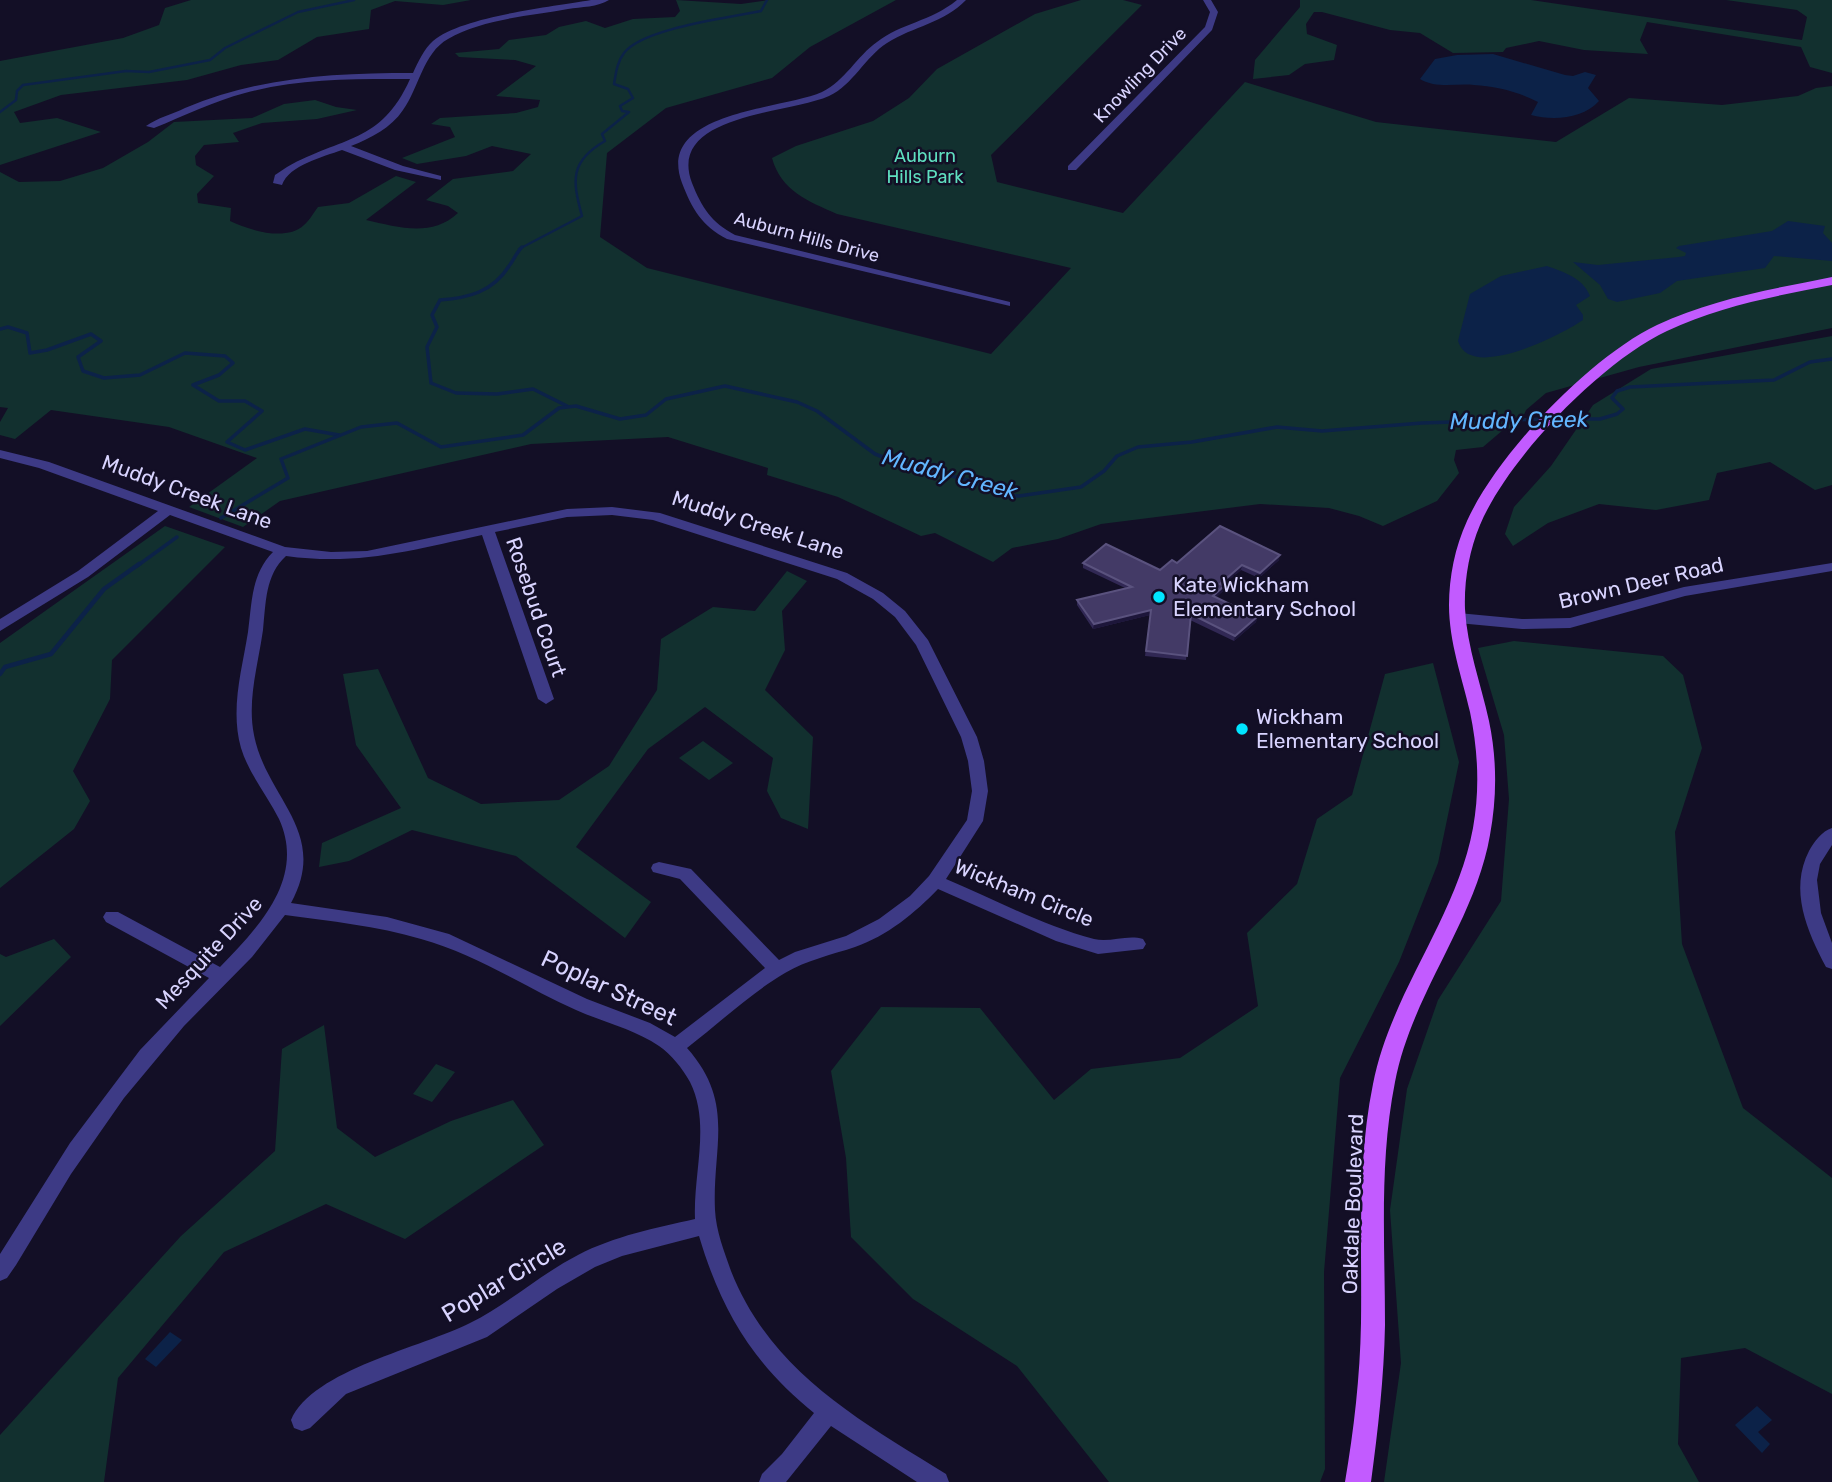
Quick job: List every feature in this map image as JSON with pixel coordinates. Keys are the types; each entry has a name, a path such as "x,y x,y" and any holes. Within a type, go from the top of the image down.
{"main road":[{"name":"Oakdale Boulevard","path":"1358,1482 1372,1361 1373,1164 1384,1082 1392,1049 1410,1000 1446,934 1469,883 1484,816 1485,751 1458,618 1458,580 1462,556 1477,513 1502,475 1533,439 1568,400 1619,353 1677,321 1723,305 1832,281"}],"street":[{"path":"278,183 279,177 295,166 344,147 393,119 434,46 456,31 606,0"},
{"name":"Auburn Hills Drive","path":"962,0 938,18 879,45 843,81 825,93 799,103 743,115 705,131 684,152 682,168 701,216 713,227 731,237 1006,304"},
{"name":"Knowling Drive","path":"1072,167 1209,28 1214,12 1207,0"},
{"path":"151,126 223,96 278,82 335,76 417,76"},
{"path":"344,147 399,169 437,178"},
{"name":"Muddy Creek Lane","path":"0,454 44,465 283,551 319,556 360,556 541,517 587,511 655,516 823,568 878,596 900,614 923,643 964,725 976,761 980,791 975,821 935,881 916,901 885,924 852,941 801,957 777,969 675,1047"},
{"path":"0,626 83,574 168,510"},
{"name":"Rosebud Court","path":"487,529 546,699"},
{"name":"Mesquite Drive","path":"0,1271 65,1167 111,1102 175,1023 254,941 281,908 294,874 297,845 286,817 249,750 244,720 244,692 264,578 273,560 283,551"},
{"name":"Brown Deer Road","path":"1458,618 1522,624 1570,623 1684,592 1832,567"},
{"path":"1832,834 1817,851 1811,866 1807,895 1817,932 1832,962"},
{"path":"659,868 685,874 777,969"},
{"name":"Wickham Circle","path":"935,881 1062,936 1098,947 1137,944"},
{"name":"Poplar Street","path":"281,908 390,924 457,944 583,1005 640,1027 675,1047 703,1089 712,1123 706,1225 723,1280 751,1335 778,1368 828,1412 938,1482"},
{"path":"112,917 220,975"},
{"name":"Poplar Circle","path":"302,1420 338,1387 479,1331 550,1282 588,1260 620,1247 706,1225"},
{"path":"770,1482 790,1462 828,1412"}],"green space":[{"path":"191,0 471,0 443,5 395,1 371,10 369,29 317,37 278,60 241,65 187,80 61,95 14,112 20,123 57,118 101,132 0,165 0,61 123,38 159,25 165,8"},
{"name":"Auburn Hills Park","path":"676,0 741,4 769,0 896,0 810,47 772,78 666,108 607,153 600,237 647,268 991,354 1071,268 837,214 797,194 782,179 772,158 796,146 873,121 909,98 937,69 1035,14 1081,0 1123,0 1142,5 991,155 997,182 1123,213 1245,82 1376,122 1556,142 1629,98 1722,105 1798,96 1816,88 1832,86 1832,328 1639,367 1546,393 1526,410 1518,428 1503,430 1483,447 1456,450 1454,460 1459,473 1437,501 1383,526 1329,508 1260,504 1101,524 1058,539 1012,548 993,562 935,533 921,536 838,497 767,475 768,468 668,437 531,444 280,501 243,527 189,507 257,458 169,427 51,410 15,439 0,435 0,422 8,408 0,407 0,172 19,182 60,181 103,168 148,142 174,122 252,118 284,104 315,100 357,110 317,119 262,123 233,133 239,142 204,145 195,156 196,165 214,176 197,194 198,203 231,208 230,221 247,228 267,233 288,233 304,225 318,207 349,203 396,176 416,182 366,220 414,229 437,226 458,213 448,206 426,200 453,179 513,171 531,154 492,146 466,156 417,164 402,158 455,137 450,127 431,124 440,118 516,113 538,107 540,100 496,96 536,66 515,60 459,57 455,53 499,49 509,40 546,35 559,27 586,21 605,28 633,19 675,17 680,11"},
{"path":"1300,0 1531,0 1802,40 1807,17 1797,10 1726,0 1832,0 1832,73 1810,67 1801,47 1647,22 1640,40 1648,54 1584,50 1539,41 1506,48 1503,52 1453,53 1420,33 1390,30 1314,12 1306,24 1307,34 1337,45 1334,60 1305,64 1289,75 1253,79 1255,60 1300,7"},
{"path":"1832,336 1832,485 1815,490 1770,462 1717,473 1709,500 1656,510 1599,504 1548,523 1513,546 1505,534 1514,507 1551,466 1593,405 1651,369"},
{"path":"165,526 225,547 112,660 110,699 73,771 90,801 74,829 0,888 0,643"},
{"path":"787,571 807,581 782,611 785,650 765,690 813,737 808,829 781,818 767,791 773,758 705,707 648,749 576,847 651,902 625,938 516,856 412,830 349,861 319,867 322,843 401,808 356,745 343,674 378,669 428,778 481,804 559,800 609,766 657,690 661,639 713,607 755,611"},
{"path":"1514,641 1663,656 1683,675 1702,748 1675,832 1682,944 1743,1108 1832,1178 1832,1394 1745,1348 1681,1358 1678,1444 1699,1482 1384,1482 1401,1363 1390,1210 1407,1089 1438,1000 1501,901 1509,799 1504,735 1478,648"},
{"path":"1433,663 1459,762 1438,863 1399,962 1340,1078 1324,1272 1325,1469 1320,1482 1109,1482 1017,1366 913,1299 851,1237 846,1158 831,1071 881,1007 980,1008 1054,1100 1091,1069 1180,1058 1258,1006 1247,933 1297,884 1317,819 1352,795 1385,674"},
{"path":"703,741 733,763 709,780 679,758"},
{"path":"54,939 71,957 0,1026 0,954 6,957"},
{"path":"324,1025 337,1128 375,1157 451,1121 513,1100 544,1145 405,1239 326,1204 224,1252 118,1378 104,1482 0,1482 0,1435 181,1236 275,1151 282,1049"},
{"path":"436,1064 455,1072 432,1102 413,1094"}],"water":[{"path":"1493,54 1565,75 1573,76 1585,72 1596,75 1588,88 1599,101 1585,112 1576,115 1540,117 1531,115 1538,102 1515,92 1482,86 1440,85 1420,79 1435,59"},
{"path":"1788,221 1825,226 1823,233 1832,243 1832,261 1774,256 1765,268 1677,281 1660,293 1617,302 1608,299 1600,285 1573,262 1598,265 1685,256 1686,253 1676,248 1772,231"},
{"path":"1547,266 1572,276 1587,290 1590,296 1576,305 1583,315 1583,320 1517,352 1479,357 1466,352 1458,341 1470,294 1501,276"},
{"path":"170,1332 182,1340 156,1367 145,1359"},
{"path":"1757,1406 1772,1420 1758,1432 1770,1444 1762,1453 1735,1425"}],"building":[{"name":"Kate Wickham Elementary School","path":"1220,526 1280,555 1260,573 1242,565 1220,584 1224,586 1213,596 1257,617 1235,636 1191,614 1187,656 1146,651 1151,610 1094,624 1077,600 1132,587 1083,563 1106,544 1160,570 1172,560 1177,563"}],"waterway":[{"path":"0,112 16,100 17,91 23,85 126,71 149,72 210,60 225,48 298,12 354,0"},
{"path":"522,248 582,216 576,192 580,164 585,156 605,141 602,134 629,112 622,111 620,106 633,98 628,89 614,84 618,64 624,53 634,44 667,31 761,11 767,0"},
{"path":"522,248 503,275 488,288 460,298 440,300 432,315 437,327 427,347 431,383 456,393 497,394 533,389 567,406"},
{"name":"Muddy Creek","path":"0,329 8,327 27,333 30,353 47,350 91,334 101,341 78,357 83,371 104,378 140,375 185,353 225,356 233,363 219,375 193,385 219,401 245,401 262,411 227,442 245,450 305,429 339,435"},
{"name":"Muddy Creek","path":"1552,419 1600,419 1617,414 1623,409 1612,398 1617,391 1630,387 1774,380 1810,362 1832,359"},
{"name":"Muddy Creek","path":"221,518 288,478 281,459 361,427 397,423 441,447 523,435 559,408 576,406 620,419 646,415 666,399 725,386 797,402 817,411 875,454 898,463 972,481 998,494 1019,496 1081,487 1104,471 1117,456 1138,447 1192,442 1277,427 1322,431 1422,423 1543,419"},
{"path":"137,566 177,537"},
{"path":"0,674 5,667 51,654 104,589 139,564"}],"place":[{"name":"Kate Wickham Elementary School","path":"1159,597"},
{"name":"Wickham Elementary School","path":"1242,729"}]}
